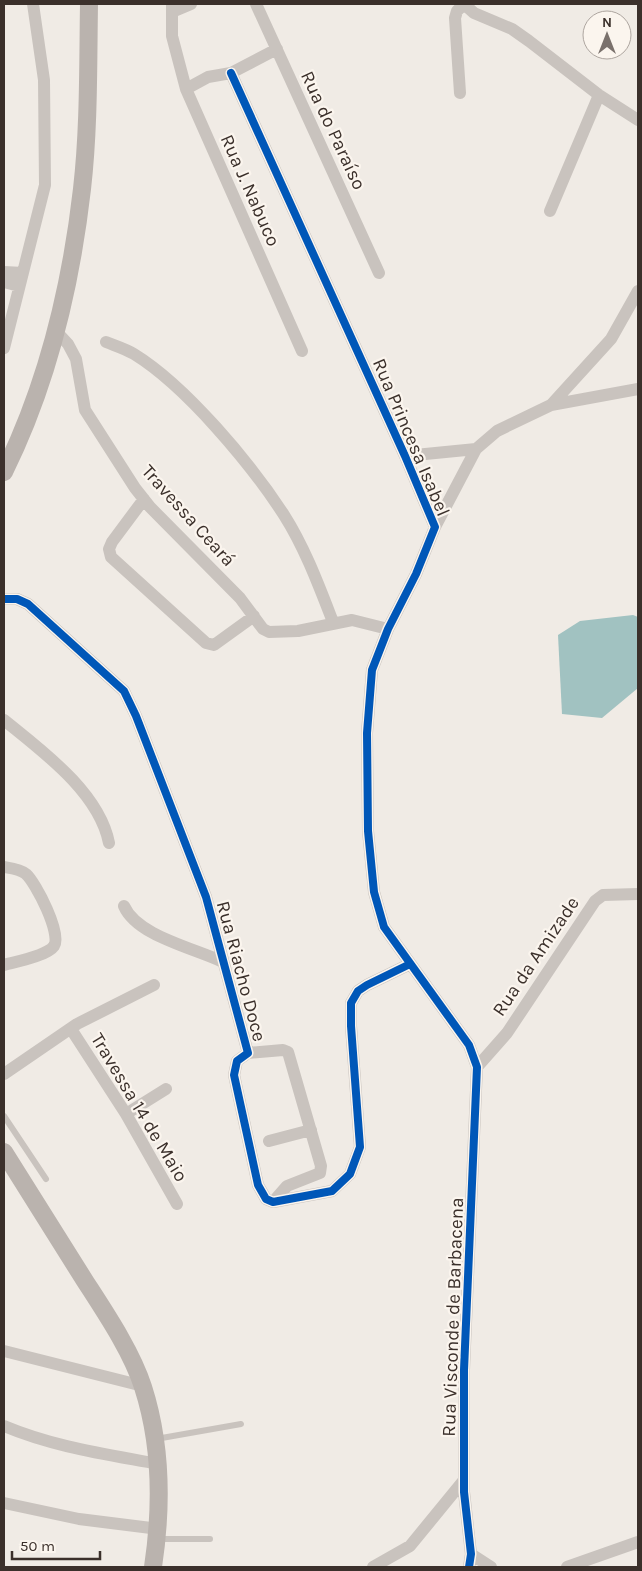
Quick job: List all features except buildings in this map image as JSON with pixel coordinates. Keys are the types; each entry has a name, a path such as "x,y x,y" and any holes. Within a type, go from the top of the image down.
{"main road":[{"path":"4,472 30,412 55,330 70,267 82,187 89,4"},
{"path":"4,1152 113,1324 143,1386 155,1439 160,1487 158,1534 153,1567"}],"street":[{"path":"4,348 44,185 44,80 33,4"},
{"path":"172,8 191,4"},
{"name":"Rua do Paraíso","path":"256,4 379,273"},
{"path":"460,92 454,18 457,11 464,4 474,13 512,29 599,95 638,120"},
{"name":"Rua J. Nabuco","path":"172,8 172,36 186,89 302,351"},
{"path":"186,89 208,77 231,73 277,49"},
{"name":"Rua Princesa Isabel","path":"231,73 405,456 435,527 416,574 377,655 369,685 366,733 368,831 378,910 384,927 469,1045 477,1067"},
{"path":"550,211 599,95"},
{"path":"4,272 23,273"},
{"path":"4,282 20,286"},
{"path":"551,405 611,339 638,291"},
{"name":"Travessa Ceará","path":"55,330 68,344 76,359 85,410 144,500 240,598 263,629 269,632 298,631 342,620 365,621 388,629"},
{"path":"106,342 133,353 158,371 196,407 245,461 289,524 312,566 333,622"},
{"path":"435,527 476,449 497,432 551,405 638,389"},
{"path":"405,456 476,449"},
{"path":"144,500 112,542 109,549 111,557 206,643 214,646 254,616"},
{"name":"Rua Riacho Doce","path":"4,599 17,599 28,604 110,677 128,698 206,898 248,1053 240,1057 234,1067 235,1085 258,1185 266,1199 273,1202"},
{"path":"4,720 52,760 70,778 101,820 109,843"},
{"path":"4,867 25,872 29,877 44,904 56,936 55,945 47,952 4,965"},
{"name":"Rua da Amizade","path":"477,1067 507,1033 595,901 603,895 638,894"},
{"path":"124,906 131,919 144,929 223,962"},
{"path":"273,1202 332,1192 350,1174 360,1147 351,1003 358,991 367,985 410,964"},
{"name":"Travessa 14 de Maio","path":"4,1074 96,1012 154,985"},
{"name":"Travessa 14 de Maio","path":"71,1029 126,1114 177,1204"},
{"path":"248,1053 282,1050 288,1052 322,1171 320,1174 286,1186 273,1202"},
{"name":"Rua Visconde de Barbacena","path":"468,1567 471,1554 464,1480 465,1321 477,1067"},
{"path":"126,1114 166,1089"},
{"path":"269,1141 311,1130"},
{"path":"4,1351 143,1386"},
{"path":"4,1426 37,1440 158,1464"},
{"path":"373,1567 410,1546 464,1480"},
{"path":"5,1507 158,1534"},
{"path":"567,1567 638,1542"},
{"path":"471,1554 490,1567"}],"lane":[{"path":"4,1116 46,1179"},
{"path":"155,1439 241,1424"},
{"path":"158,1534 210,1539"}],"water":[{"path":"633,615 638,617 638,688 602,718 562,714 558,635 580,621"}],"cycle path":[{"path":"231,73 405,456 435,527 416,574 388,629 372,670 367,733 368,831 374,892 384,927 469,1045 477,1067 464,1370 464,1492 471,1554 469,1567"},
{"path":"4,599 17,599 28,604 124,691 136,716 206,897 248,1053 237,1061 234,1075 258,1185 266,1199 273,1202 332,1191 350,1174 360,1147 351,1003 358,991 367,985 410,964"}]}
